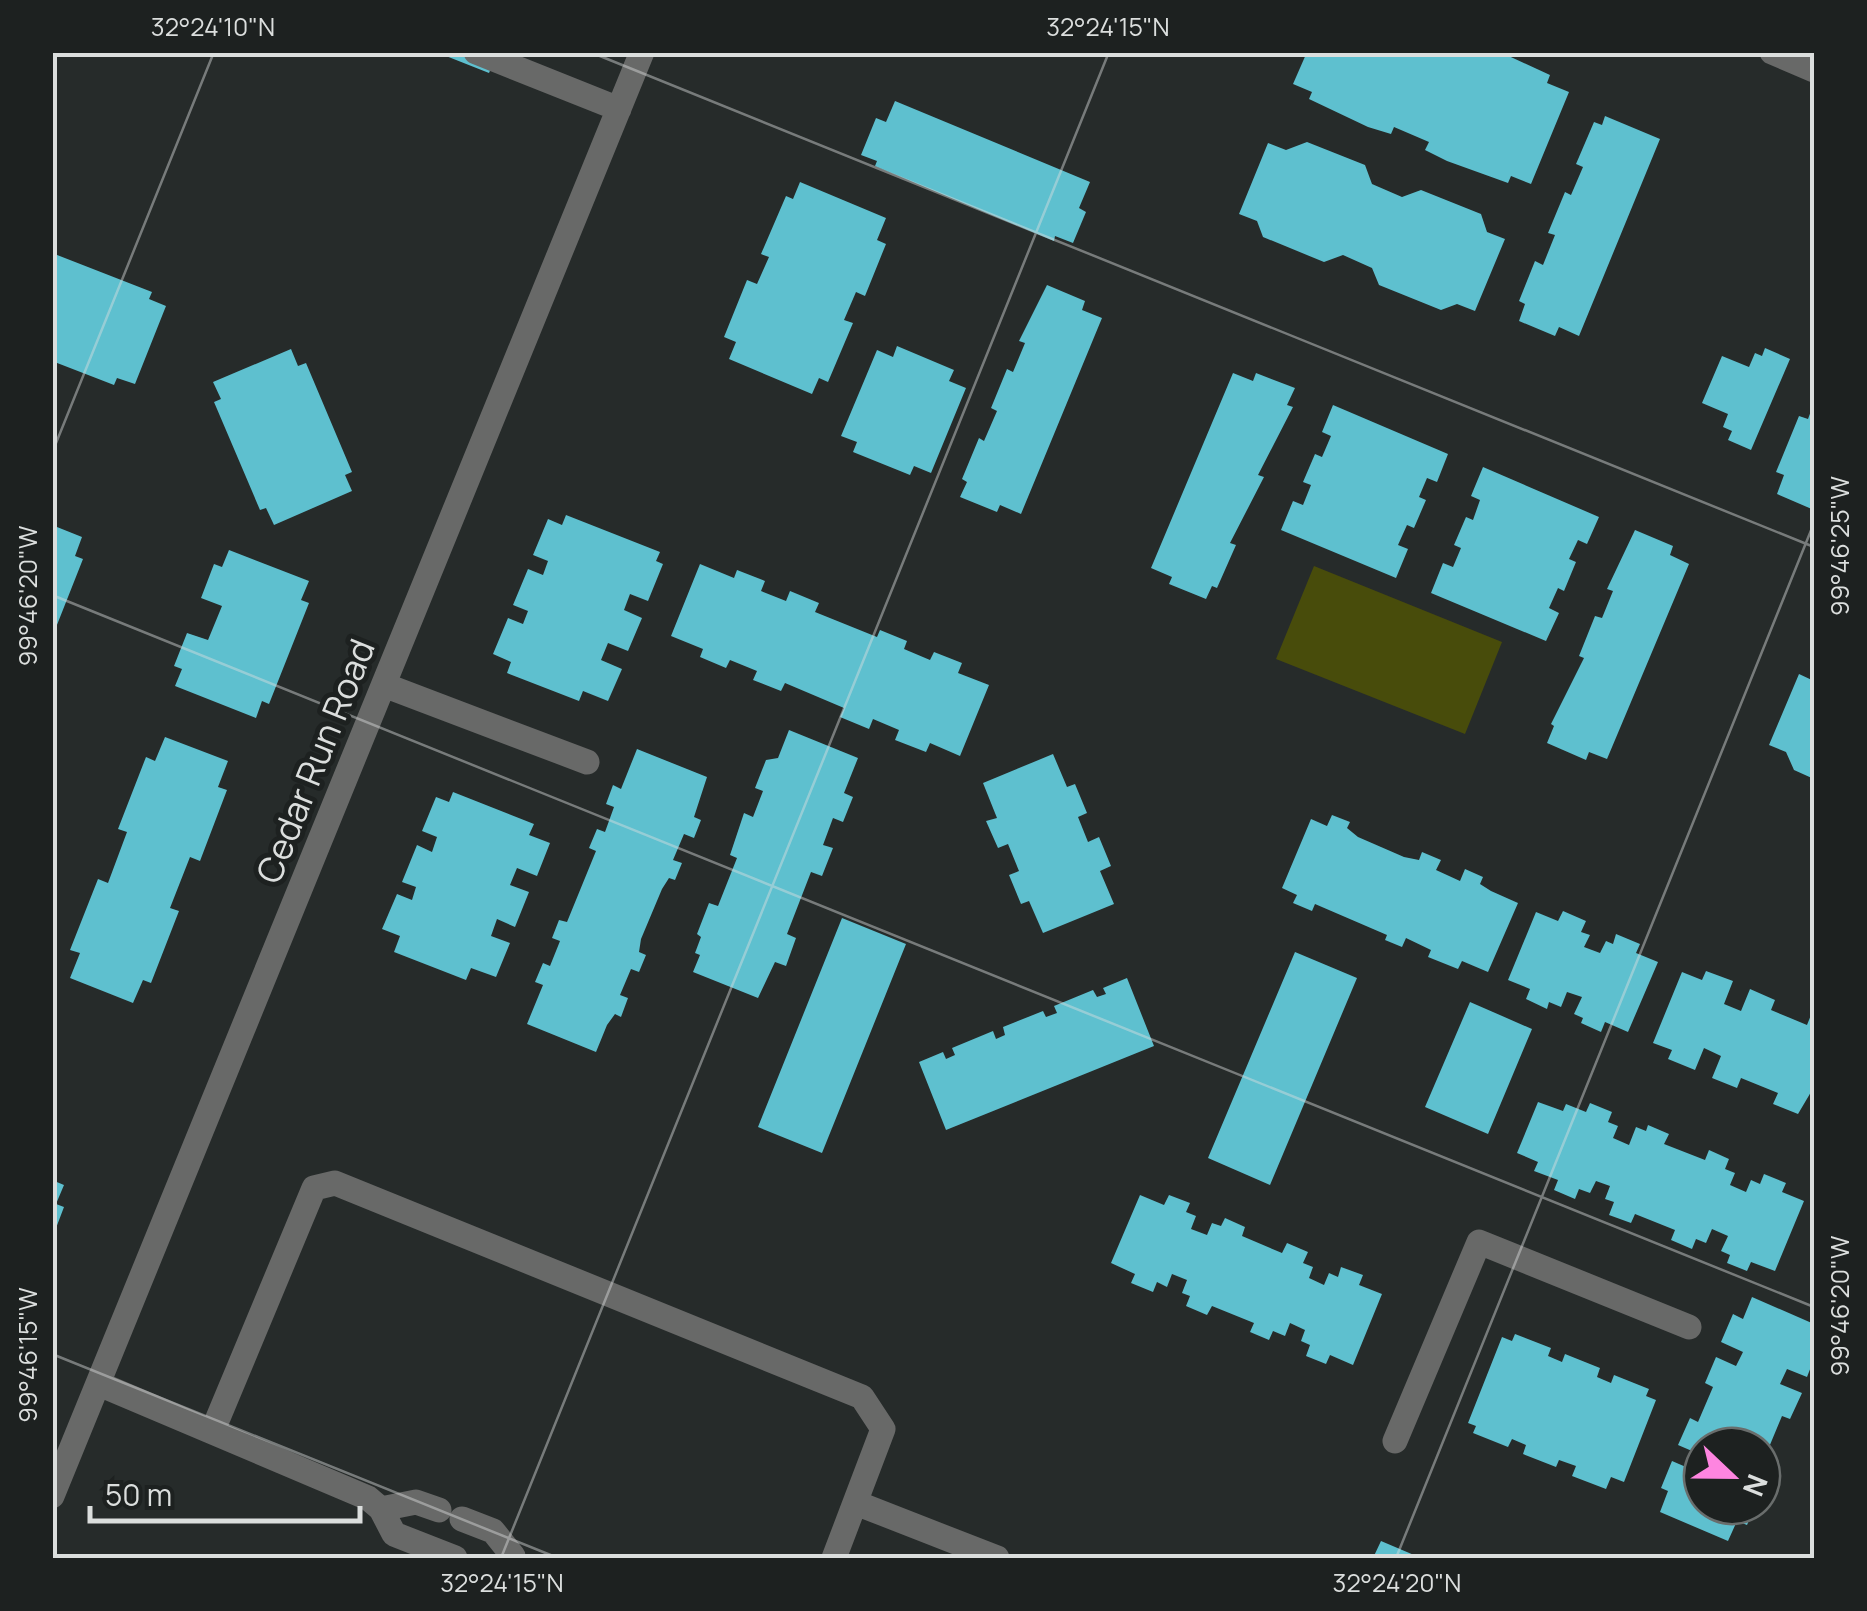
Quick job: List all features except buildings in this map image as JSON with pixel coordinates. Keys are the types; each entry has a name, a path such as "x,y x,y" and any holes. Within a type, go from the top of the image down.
{"street":[{"path":"476,52 619,110"},
{"name":"Cedar Run Road","path":"52,1496 642,52"},
{"path":"1772,52 1814,70"},
{"path":"384,685 588,762"},
{"path":"213,1430 314,1188 334,1182 862,1396 883,1429 834,1558"},
{"path":"1396,1441 1479,1242 1688,1326"},
{"path":"98,1384 368,1498 381,1509 394,1534 454,1558"},
{"path":"381,1509 416,1502 493,1532 513,1558"},
{"path":"856,1503 997,1558"}],"shaded area":[{"path":"1314,566 1502,642 1465,734 1276,659"}]}
